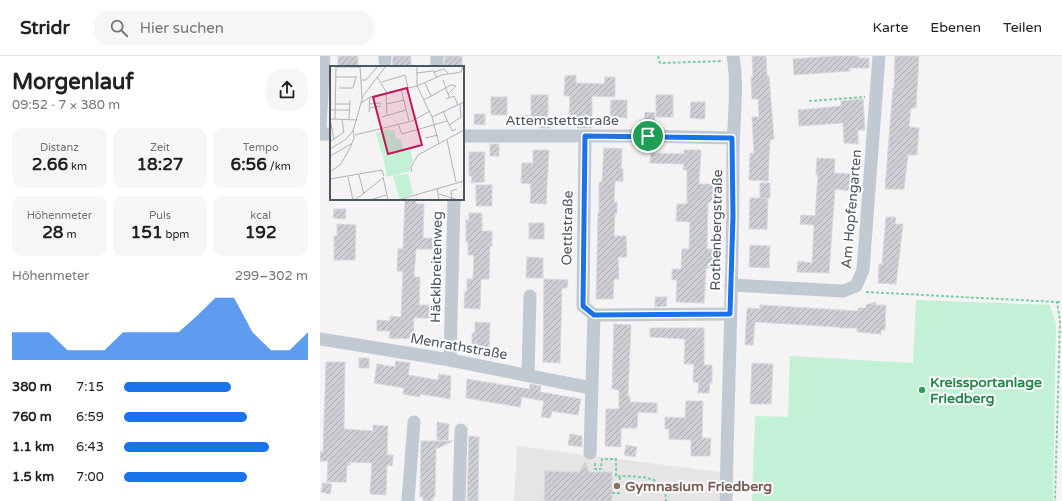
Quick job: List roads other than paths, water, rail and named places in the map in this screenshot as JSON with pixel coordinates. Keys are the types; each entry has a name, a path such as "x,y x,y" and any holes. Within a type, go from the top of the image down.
{"street":[{"path":"320,130 324,56"},
{"name":"Am Hopfengarten","path":"731,285 843,291 856,286 863,270 879,56"},
{"name":"Rothenbergstraße","path":"726,501 731,285 732,138 736,102 733,58"},
{"name":"Attemstettstraße","path":"464,136 732,138"},
{"name":"Oettlstraße","path":"585,136 583,306 594,315"},
{"name":"Häcklbreitenweg","path":"450,360 454,200"},
{"path":"528,375 530,296"},
{"path":"590,453 594,315 730,314"},
{"name":"Menrathstraße","path":"320,338 450,360 591,388"},
{"path":"408,501 414,422"},
{"path":"459,501 461,430"}],"place":[{"name":"Kreissportanlage Friedberg","path":"922,390"},
{"name":"Gymnasium Friedberg","path":"617,486"}]}
